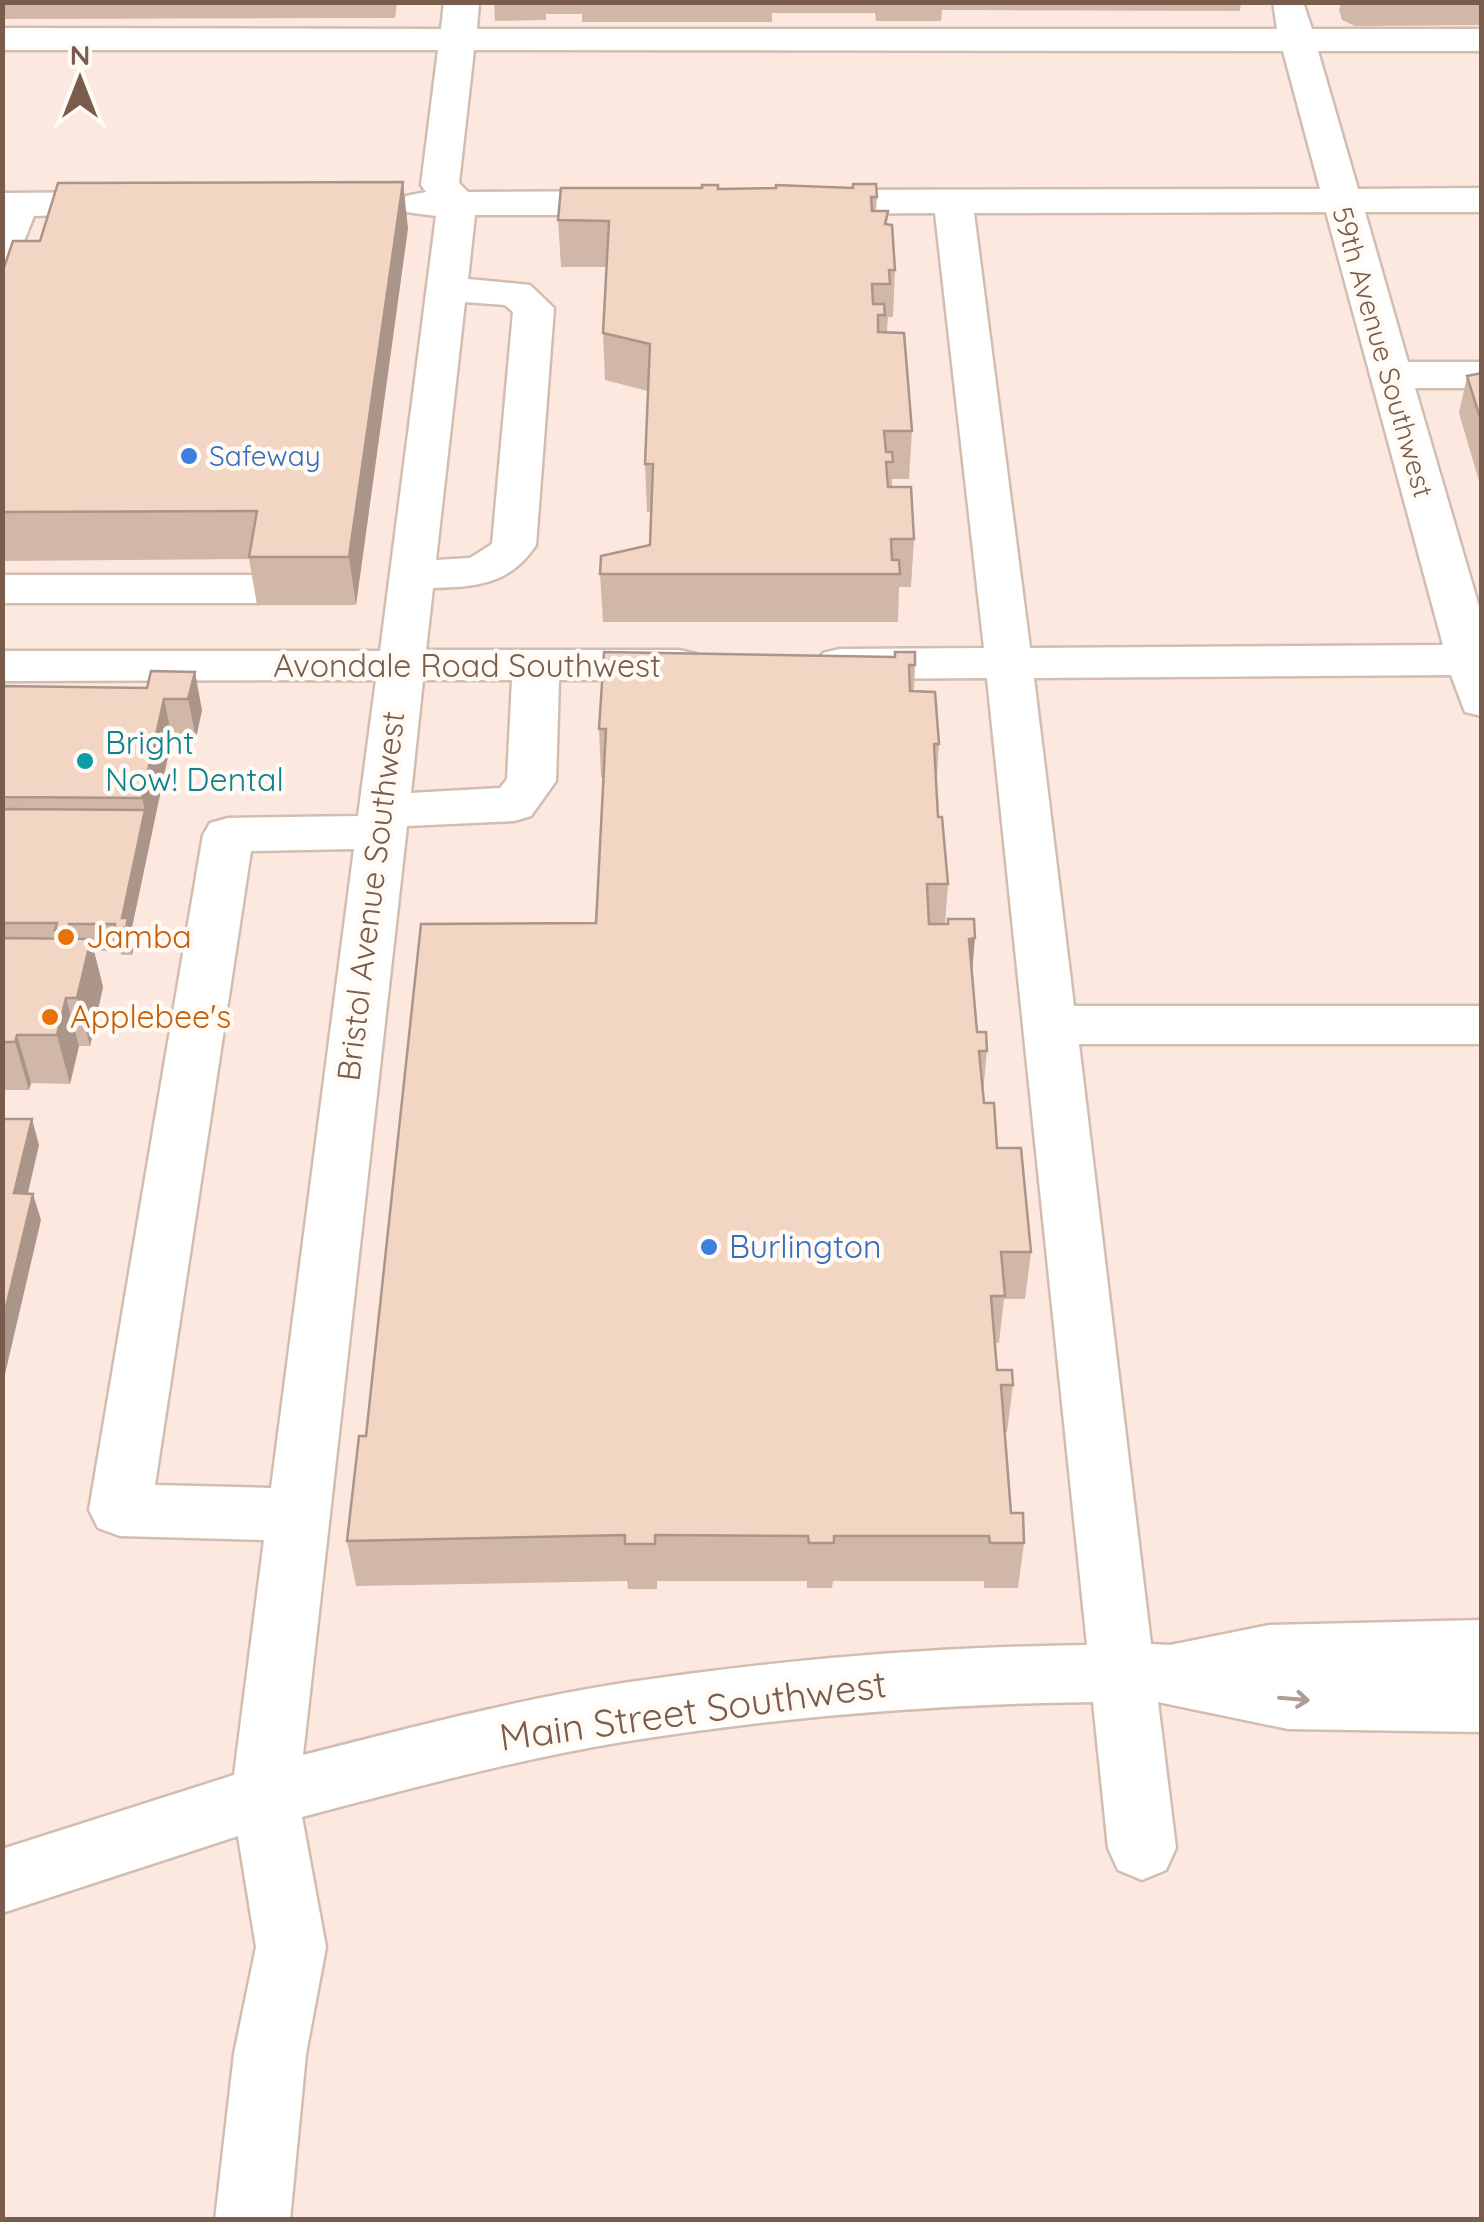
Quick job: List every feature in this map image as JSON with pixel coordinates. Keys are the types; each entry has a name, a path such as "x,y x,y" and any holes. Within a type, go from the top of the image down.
{"street":[{"name":"59th Avenue Southwest","path":"1287,2 1476,681"},
{"path":"2,39 459,22 1482,40"},
{"name":"Bristol Avenue Southwest","path":"252,2220 270,2054 291,1947 266,1796 398,666 457,204 440,186 459,22"},
{"path":"755,202 1482,200"},
{"path":"953,202 1049,1025 1143,1672 1142,1848"},
{"path":"387,204 672,203"},
{"path":"2,253 10,205 169,204"},
{"path":"410,574 487,569 508,557 514,544 534,308 516,294 446,288"},
{"path":"1390,375 1482,375"},
{"path":"2,589 259,590"},
{"path":"803,664 1009,664 1476,681"},
{"name":"Avondale Road Southwest","path":"2,666 727,665"},
{"path":"298,1515 120,1510 228,835 380,822 514,804 531,781 536,666"},
{"path":"1049,1025 1482,1025"},
{"name":"Main Street Southwest","path":"2,1881 266,1796 444,1749 622,1713 827,1686 980,1676 1143,1672 1269,1653 1482,1648"},
{"name":"Main Street Southwest","path":"1143,1672 1288,1700 1482,1703"}],"shaded area":[{"path":"3,3 1481,3 1481,2219 3,2219"}],"building":[{"name":"Safeway","path":"403,182 349,557 249,557 257,511 2,512 2,273 13,241 40,241 58,183"},
{"path":"853,184 876,184 877,197 871,197 872,211 888,211 885,224 892,225 895,270 889,270 890,284 872,284 873,304 884,304 885,315 878,315 878,332 904,333 912,431 884,431 886,452 892,452 893,462 886,462 888,487 911,487 914,539 891,539 892,560 899,560 900,574 600,574 601,556 650,545 653,464 645,464 650,344 603,333 609,221 558,220 561,188 853,188"},
{"path":"1482,373 1482,424 1467,376"},
{"name":"Burlington","path":"604,652 895,657 895,652 915,652 915,665 909,665 910,691 935,692 938,817 942,817 948,884 927,884 929,924 974,919 975,938 969,939 977,1032 986,1032 987,1051 979,1051 984,1103 994,1103 997,1148 1021,1148 1031,1252 1001,1252 1005,1296 991,1296 997,1370 1012,1370 1013,1385 1001,1385 1011,1513 1023,1513 1024,1543 990,1543 989,1536 834,1536 834,1543 809,1543 808,1536 655,1535 655,1544 625,1544 625,1535 347,1541 359,1436 366,1436 421,924 596,923 606,729 599,729"},
{"path":"151,671 195,672 188,699 164,699 142,798 2,797 2,686 147,688"},
{"path":"2,809 145,810 122,918 128,918 126,928 114,928 115,924 69,924 68,930 55,930 57,923 2,923"},
{"path":"2,938 91,939 77,998 66,998 57,1035 17,1035 15,1042 2,1042"},
{"path":"2,1119 32,1119 14,1193 33,1194 2,1324"}],"place":[{"name":"Safeway","path":"189,456"},
{"name":"Bright Now! Dental","path":"85,761"},
{"name":"Jamba","path":"66,937"},
{"name":"Applebee's","path":"50,1017"},
{"name":"Burlington","path":"709,1247"}]}
